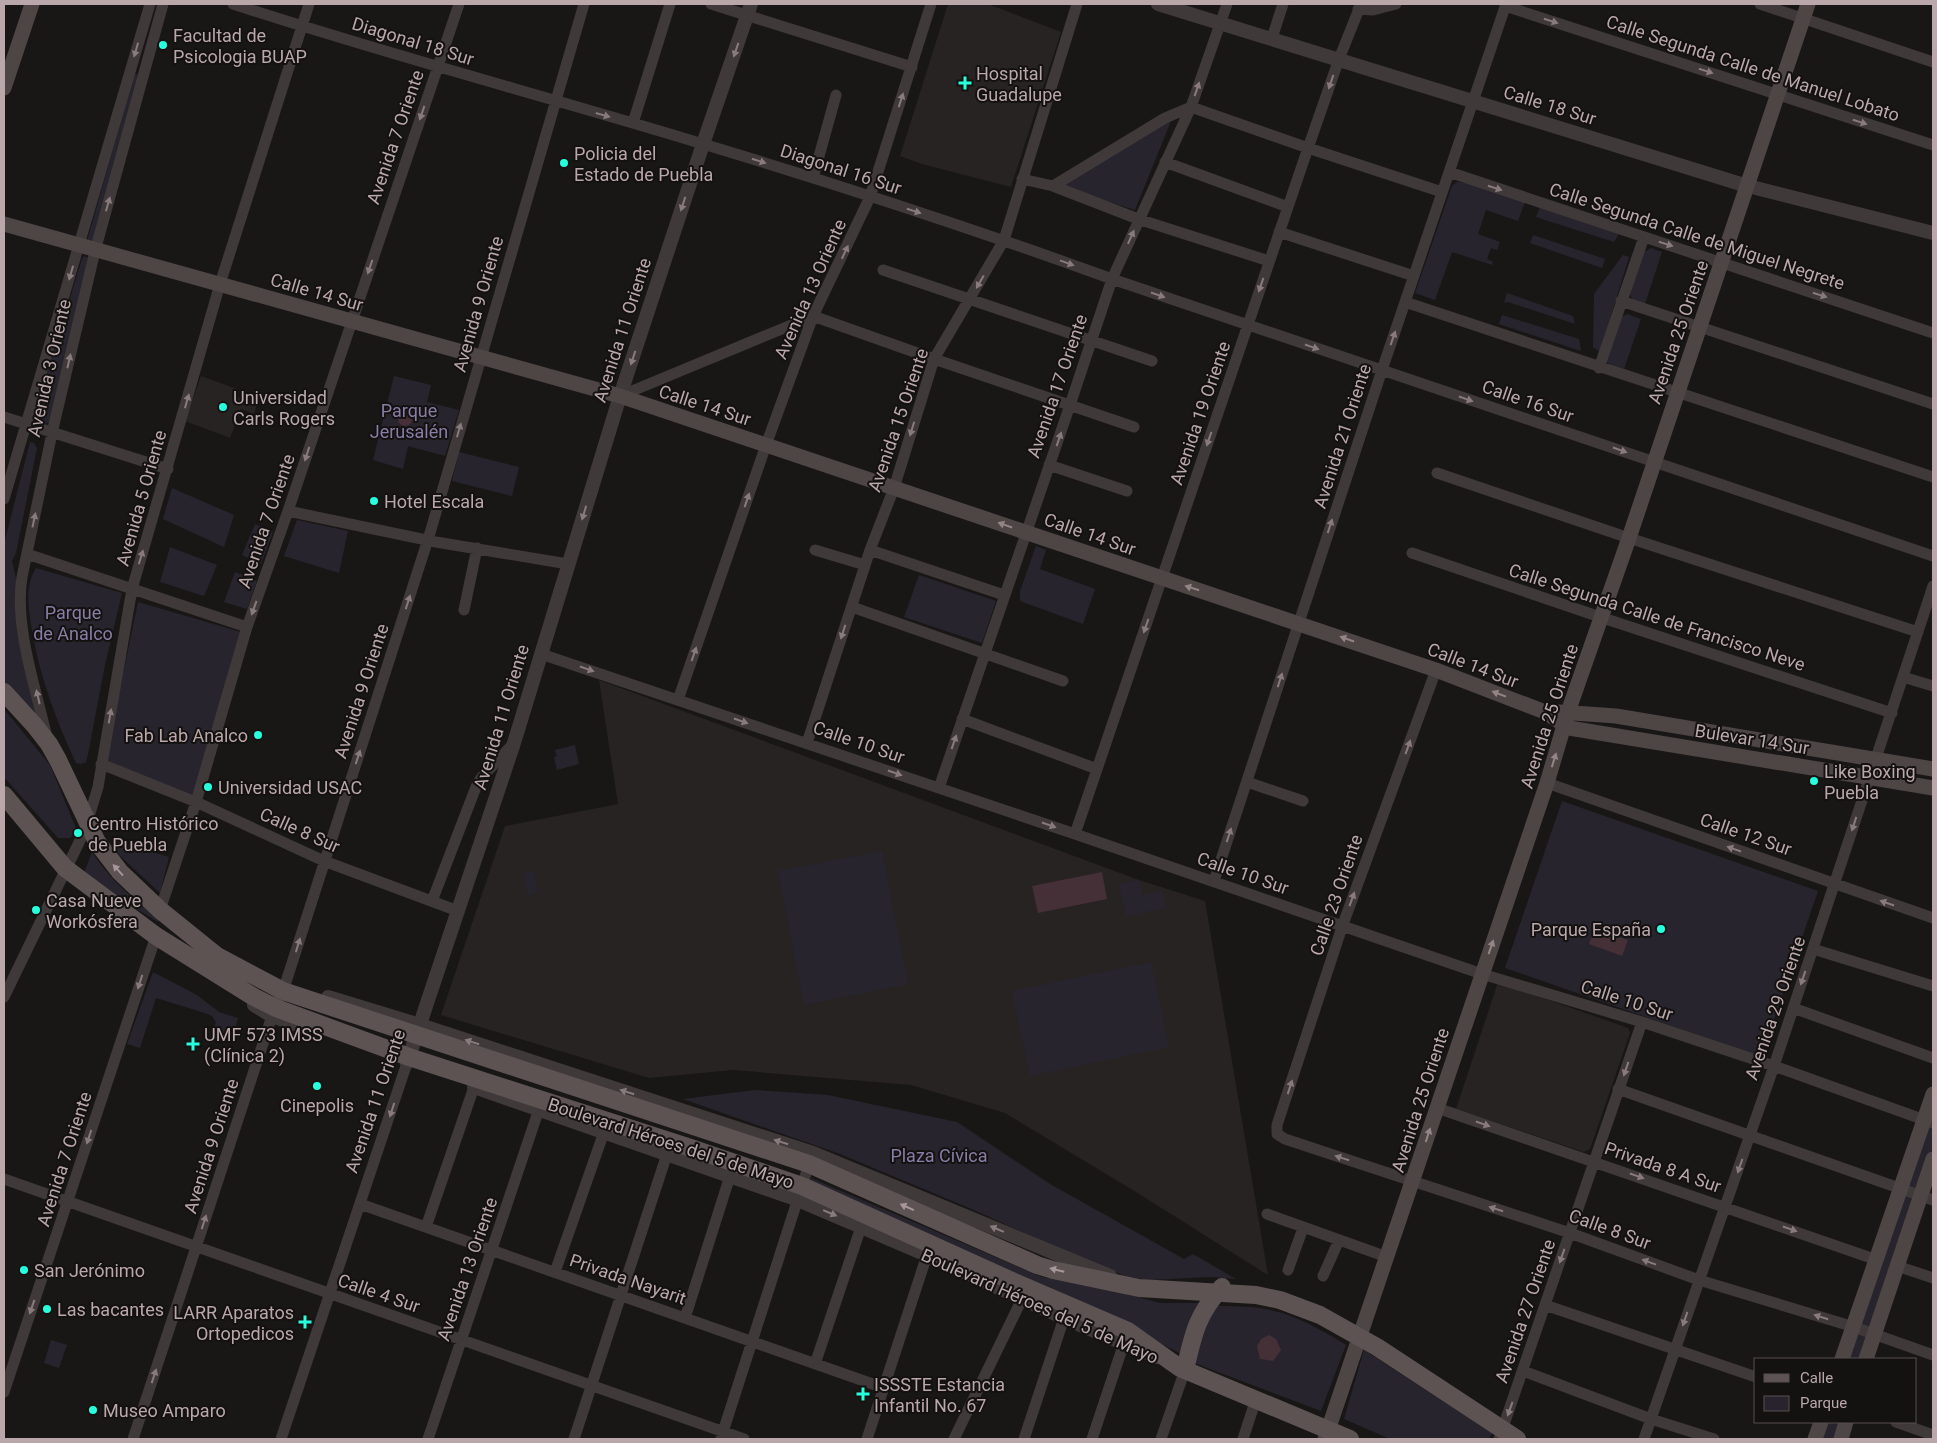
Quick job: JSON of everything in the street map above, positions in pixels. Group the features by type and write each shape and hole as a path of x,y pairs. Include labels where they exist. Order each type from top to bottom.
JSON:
{"main road":[{"path":"4,88 32,4"},
{"name":"Avenida 25 Oriente","path":"1327,1435 1547,783 1566,719 1722,263 1805,11"},
{"name":"Calle 14 Sur","path":"4,224 480,359 620,396 1436,670 1566,719"},
{"name":"Boulevard Héroes del 5 de Mayo","path":"4,692 49,744 107,857 160,910 217,956 279,1000 408,1060 691,1148 1128,1331 1183,1369 1256,1399 1327,1435 1350,1439"},
{"name":"Bulevar 14 Sur","path":"1933,769 1616,716 1566,719 1569,728 1933,788"},
{"name":"Boulevard Héroes del 5 de Mayo","path":"4,795 66,868 156,936 254,997 279,1000 419,1030 811,1158 1037,1265 1053,1270 1139,1288 1216,1294"},
{"path":"1842,1358 1901,1189 1929,1121 1933,1094"},
{"path":"667,1154 691,1148"},
{"path":"1866,1358 1897,1266 1927,1198 1933,1158"},
{"path":"1012,1282 1064,1318"},
{"path":"1183,1369 1197,1325 1204,1310 1222,1287 1234,1283 1253,1284 1286,1290 1313,1305 1320,1314 1360,1338 1501,1434 1517,1439"},
{"path":"1815,1439 1821,1423"},
{"path":"1841,1439 1846,1423"}],"street":[{"name":"Avenida 3 Oriente","path":"4,499 150,4"},
{"name":"Avenida 3 Oriente","path":"49,744 22,628 19,594 52,433 94,250 163,4"},
{"name":"Diagonal 18 Sur","path":"233,4 556,102"},
{"name":"Avenida 5 Oriente","path":"4,997 88,821 98,787 132,589 220,284 309,4"},
{"name":"Avenida 7 Oriente","path":"160,910 196,802 248,626 458,4"},
{"name":"Avenida 9 Oriente","path":"133,1439 279,1000 427,540 584,4"},
{"path":"633,123 670,4"},
{"path":"711,4 750,9 912,66"},
{"name":"Avenida 13 Oriente","path":"678,700 766,445 813,316 870,197 931,4"},
{"name":"Avenida 15 Oriente","path":"807,743 870,550 894,488 934,359 1004,240 1077,4"},
{"name":"Calle 18 Sur","path":"1158,4 1222,22 1747,186 1933,233"},
{"name":"Avenida 17 Oriente","path":"939,788 1112,279 1191,107 1227,4"},
{"path":"1272,38 1283,4"},
{"path":"1360,6 1373,10 1396,4"},
{"path":"1760,4 1805,11 1933,62"},
{"name":"Calle Segunda Calle de Manuel Lobato","path":"1505,5 1933,146"},
{"name":"Avenida 21 Oriente","path":"1214,881 1382,370 1505,5"},
{"name":"Avenida 19 Oriente","path":"1075,834 1338,59 1360,6"},
{"name":"Avenida 11 Oriente","path":"281,1439 514,743 620,396 703,144 750,9"},
{"path":"813,178 836,95"},
{"name":"Diagonal 16 Sur","path":"556,102 633,123 813,178 1004,240 1112,279"},
{"path":"1053,186 1165,118 1191,107 1442,192"},
{"path":"1165,162 1288,207"},
{"name":"Calle Segunda Calle de Miguel Negrete","path":"1449,172 1933,333"},
{"path":"1022,179 1053,186 1138,219 1270,262"},
{"path":"1279,232 1414,276"},
{"path":"1599,368 1644,237"},
{"path":"882,270 1152,361"},
{"name":"Calle 16 Sur","path":"1112,279 1933,556"},
{"path":"1405,302 1599,368 1933,477"},
{"path":"1621,302 1700,326 1933,404"},
{"path":"813,316 1134,427"},
{"name":"Calle 14 Sur","path":"620,396 813,316"},
{"path":"4,417 168,469"},
{"path":"1049,465 1127,491"},
{"path":"1437,473 1918,632"},
{"path":"288,511 427,540 568,564"},
{"path":"464,610 477,548"},
{"path":"815,550 865,565"},
{"path":"870,550 1004,595"},
{"name":"Calle Segunda Calle de Francisco Neve","path":"1412,553 1602,618 1892,713"},
{"path":"27,554 248,626"},
{"name":"Avenida 29 Oriente","path":"1644,1439 1774,1066 1918,632 1928,619 1933,586"},
{"path":"852,607 1063,681"},
{"name":"Calle 10 Sur","path":"541,654 1214,881 1342,927 1482,974 1642,1022 1929,1121"},
{"name":"Calle 23 Oriente","path":"1277,1134 1277,1125 1342,927 1436,670"},
{"path":"1903,677 1933,686"},
{"path":"962,719 1097,769"},
{"path":"432,901 476,787 481,778 514,743"},
{"name":"Calle 8 Sur","path":"101,764 196,802 324,861 458,911"},
{"path":"1247,782 1303,801"},
{"name":"Calle 12 Sur","path":"1547,783 1933,918"},
{"name":"Avenida 7 Oriente","path":"4,1392 156,936"},
{"path":"1813,949 1933,986"},
{"path":"1793,1008 1933,1058"},
{"name":"Avenida 27 Oriente","path":"1501,1434 1642,1022"},
{"name":"Boulevard Héroes del 5 de Mayo","path":"408,1060 474,1087 730,1176 800,1193 861,1227 1183,1369"},
{"path":"426,1227 474,1087"},
{"path":"1618,1089 1927,1198"},
{"name":"Privada 8 A Sur","path":"1437,1108 1877,1260"},
{"name":"Avenida 13 Oriente","path":"428,1439 539,1110"},
{"path":"555,1272 604,1132"},
{"name":"Calle 8 Sur","path":"1277,1134 1285,1139 1570,1233 1699,1280 1854,1327 1933,1355"},
{"path":"574,1439 667,1154"},
{"path":"722,1436 811,1158"},
{"path":"685,1318 730,1176"},
{"name":"Calle 4 Sur","path":"4,1179 592,1386 722,1436 744,1439"},
{"name":"Privada Nayarit","path":"360,1204 884,1388"},
{"path":"1267,1214 1388,1258"},
{"path":"815,1364 861,1227"},
{"path":"1288,1270 1303,1228"},
{"path":"1323,1276 1339,1240"},
{"path":"867,1439 927,1255"},
{"path":"1897,1266 1933,1278"},
{"path":"954,1439 1022,1299"},
{"path":"1545,1305 1754,1376"},
{"path":"1024,1439 1064,1318"},
{"path":"1092,1439 1124,1343"},
{"path":"1161,1439 1183,1369"},
{"path":"1523,1371 1651,1419 1714,1439"},
{"path":"1243,1439 1256,1399"},
{"path":"1899,1423 1933,1435"}],"shaded area":[{"path":"948,4 988,4 1061,32 1011,187 922,164 900,156"},
{"name":"Universidad Carls Rogers","path":"201,376 237,389 235,396 257,404 254,414 241,409 230,438 185,421"},
{"path":"402,412 408,412 412,419 408,426 402,426 398,422 398,416"},
{"path":"599,680 1139,880 1205,901 1268,1275 1005,1113 911,1085 733,1070 649,1078 441,1015 505,826 618,804"},
{"path":"1102,872 1107,899 1038,913 1032,886"},
{"path":"1595,928 1628,940 1622,956 1589,944"},
{"path":"1498,982 1628,1028 1630,1033 1590,1149 1584,1152 1456,1109"},
{"path":"1269,1335 1276,1339 1281,1350 1273,1361 1260,1359 1257,1346 1261,1339"}],"green space":[{"path":"134,75 138,75 93,242 87,241"},
{"path":"1173,116 1135,210 1061,187"},
{"path":"1457,182 1472,183 1525,202 1518,221 1486,210 1478,234 1500,242 1497,250 1491,248 1487,259 1493,262 1492,265 1452,252 1435,300 1415,293 1452,186"},
{"path":"1540,206 1620,232 1614,242 1536,217"},
{"path":"1533,235 1605,259 1602,268 1530,243"},
{"path":"1651,248 1662,252 1645,304 1633,301 1630,294 1641,254"},
{"path":"1623,255 1629,257 1600,352 1593,347 1594,294"},
{"path":"84,256 88,258 52,421 42,423 34,416"},
{"path":"1507,293 1573,316 1575,324 1508,302 1504,303"},
{"path":"1627,314 1641,319 1624,369 1605,362 1620,318"},
{"path":"1502,315 1579,339 1581,351 1499,324"},
{"name":"Parque Jerusalén","path":"394,376 431,385 427,402 459,410 445,456 408,446 403,469 373,460"},
{"path":"30,442 34,443 37,448 16,553 12,561 17,583 17,631 42,727 4,682 4,544"},
{"path":"459,452 519,467 512,496 452,481"},
{"path":"172,488 234,515 224,547 163,519"},
{"path":"297,520 348,531 339,573 284,556"},
{"path":"255,524 273,532 261,564 242,555"},
{"path":"1036,546 1046,550 1040,569 1095,589 1083,624 1020,601 1020,591"},
{"path":"170,547 217,565 204,596 160,582"},
{"name":"Parque de Analco","path":"36,568 122,593 105,665 88,754 86,762 81,764 76,763 62,732 45,686 37,653 28,602 30,582"},
{"path":"235,572 257,581 247,609 224,602"},
{"path":"919,575 996,601 982,643 904,617"},
{"path":"138,602 241,632 193,795 105,761"},
{"path":"4,709 50,765 77,831 70,838 58,838 4,777"},
{"path":"575,745 579,764 557,770 554,757 557,756 555,750"},
{"name":"Parque España","path":"1562,801 1818,891 1761,1057 1505,968"},
{"path":"113,840 169,857 160,893 120,856 115,849"},
{"path":"882,851 908,984 804,1005 778,871"},
{"path":"92,852 115,881 159,919 158,922 114,895 84,873"},
{"path":"534,871 538,892 528,896 524,873"},
{"path":"1139,880 1142,895 1163,891 1166,908 1126,916 1119,884"},
{"path":"1151,962 1169,1047 1030,1076 1012,991"},
{"path":"153,972 197,995 219,1012 238,1018 233,1037 213,1031 216,1022 212,1016 156,998 140,1048 127,1044"},
{"name":"Plaza Cívica","path":"755,1090 828,1095 957,1122 1050,1184 1184,1259 1193,1254 1236,1279 1212,1277 1149,1280 1125,1276 840,1154 683,1099"},
{"path":"1933,1104 1933,1146 1873,1330 1857,1324"},
{"path":"811,1178 1042,1277 1091,1285 1160,1303 1201,1303 1180,1353 1081,1305 809,1185"},
{"path":"1218,1306 1241,1306 1275,1311 1312,1325 1346,1345 1321,1411 1189,1361 1211,1310"},
{"path":"1854,1331 1871,1337 1864,1358 1845,1358"},
{"path":"51,1340 67,1345 59,1368 44,1363"},
{"path":"1364,1350 1492,1433 1489,1439 1390,1439 1344,1419"},
{"path":"1824,1423 1844,1423 1839,1439 1819,1439"}],"place":[{"name":"Facultad de Psicologia BUAP","path":"163,45"},
{"name":"Hospital Guadalupe","path":"965,83"},
{"name":"Policia del Estado de Puebla","path":"564,163"},
{"name":"Universidad Carls Rogers","path":"223,407"},
{"name":"Hotel Escala","path":"374,501"},
{"name":"Fab Lab Analco","path":"258,735"},
{"name":"Like Boxing Puebla","path":"1814,781"},
{"name":"Universidad USAC","path":"208,787"},
{"name":"Centro Histórico de Puebla","path":"78,833"},
{"name":"Casa Nueve Workósfera","path":"36,910"},
{"name":"Parque España","path":"1661,929"},
{"name":"UMF 573 IMSS (Clínica 2)","path":"193,1044"},
{"name":"Cinepolis","path":"317,1086"},
{"name":"San Jerónimo","path":"24,1270"},
{"name":"Las bacantes","path":"47,1309"},
{"name":"LARR Aparatos Ortopedicos","path":"305,1322"},
{"name":"ISSSTE Estancia Infantil No. 67","path":"863,1394"},
{"name":"Museo Amparo","path":"93,1410"}]}
